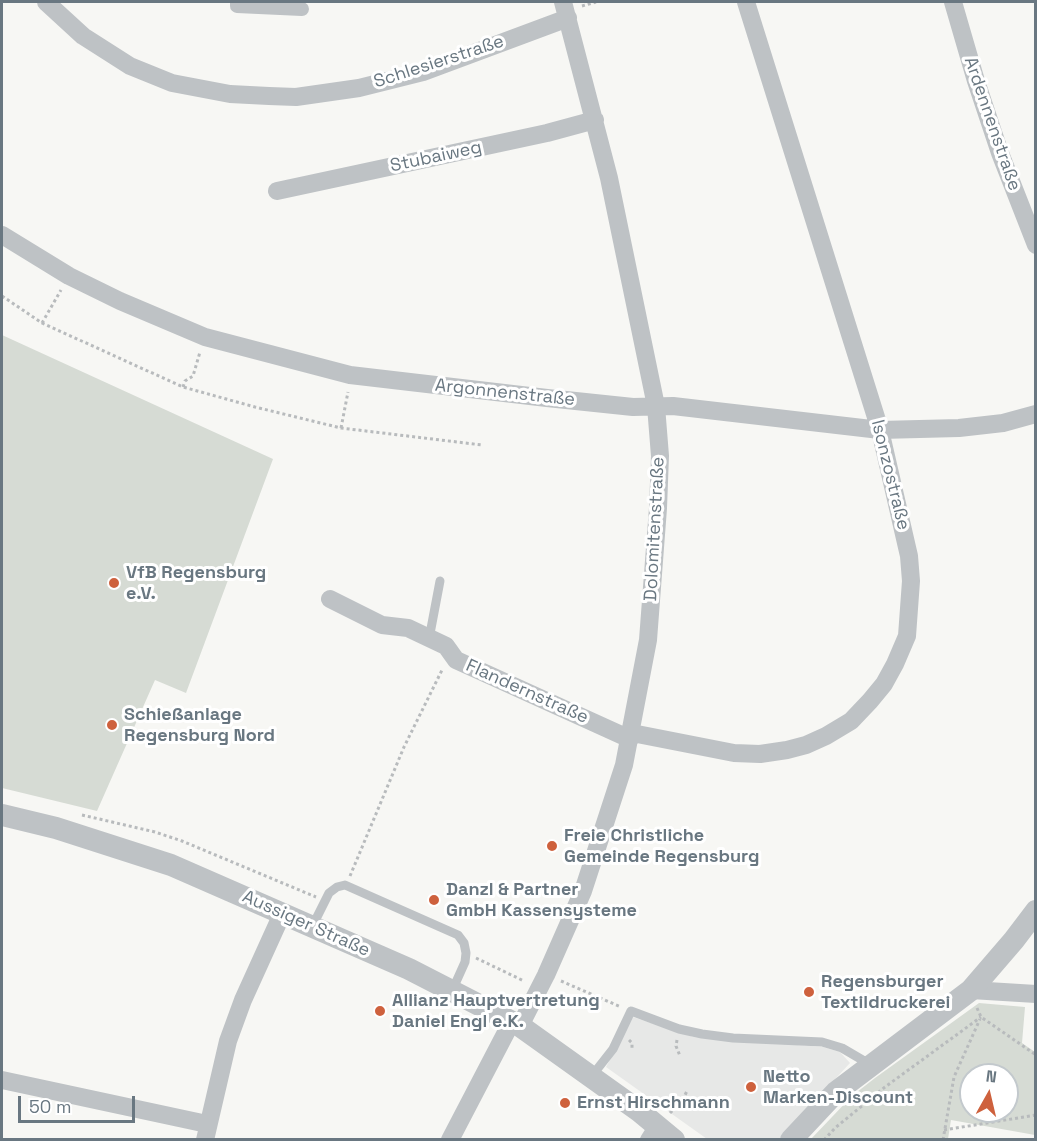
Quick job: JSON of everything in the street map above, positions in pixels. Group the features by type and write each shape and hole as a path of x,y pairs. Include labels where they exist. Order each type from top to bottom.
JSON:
{"street":[{"name":"Schlesierstraße","path":"46,2 83,36 130,66 172,83 230,94 296,97 359,88 423,72 565,10"},
{"path":"237,2 237,6 302,9"},
{"name":"Isonzostraße","path":"631,736 734,753 760,754 787,750 826,736 850,721 884,684 907,636 911,581 909,556 880,430 746,2"},
{"name":"Ardennenstraße","path":"953,2 1000,153 1035,245"},
{"name":"Dolomitenstraße","path":"450,1140 542,982 583,891 618,787 631,736 653,597 660,456 656,406 609,178 565,10"},
{"name":"Stubaiweg","path":"277,191 547,134 595,120"},
{"name":"Argonnenstraße","path":"2,235 69,276 120,301 205,337 351,375 633,407 673,406 880,430 959,428 1003,423 1035,414"},
{"name":"Flandernstraße","path":"330,600 382,625 408,628 446,646 456,660 631,736"},
{"name":"Aussiger Straße","path":"2,815 56,828 171,865 452,991 516,1024 591,1077 660,1135"},
{"path":"791,1140 836,1092 971,990 1014,940 1035,911"},
{"path":"2,1080 149,1113 206,1132 228,1041 243,1000 282,914"},
{"path":"971,990 1035,994"}],"lane":[{"path":"429,639 440,581"},
{"path":"312,927 329,893 345,885 458,935 464,943 466,953 465,962 452,991"},
{"path":"591,1077 613,1049 631,1011 679,1029 702,1034 733,1038 822,1042 842,1048 872,1065"}],"path":[{"path":"42,323 69,276"},
{"path":"2,296 42,323 183,387 341,428 482,445"},
{"path":"183,387 185,381 193,376 195,369"},
{"path":"341,428 351,375"},
{"path":"345,885 402,752 451,652"},
{"path":"466,953 542,982 631,1011"},
{"path":"971,990 981,1017 1035,1055"},
{"path":"943,1140 954,1077 981,1017"},
{"path":"824,1140 835,1128 885,1087 981,1017"},
{"path":"660,1135 687,1091"},
{"path":"682,1101 694,1110"},
{"path":"944,1130 1035,1115"}],"shaded area":[{"name":"VfB Regensburg e.V.","path":"2,335 273,459 186,693 155,680 97,811 2,788"},
{"path":"979,1003 1025,1007 1022,1043 1035,1052 1035,1135 968,1123 1019,1123 1019,1063 959,1063 959,1121 951,1120 948,1139 811,1139 852,1096"},
{"path":"633,1017 694,1037 823,1047 840,1052 850,1063 779,1140 707,1139 606,1067"}],"place":[{"name":"VfB Regensburg e.V.","path":"114,583"},
{"name":"Schießanlage Regensburg Nord","path":"112,725"},
{"name":"Freie Christliche Gemeinde Regensburg","path":"552,846"},
{"name":"Danzl & Partner GmbH Kassensysteme","path":"434,900"},
{"name":"Regensburger Textildruckerei","path":"809,992"},
{"name":"Allianz Hauptvertretung Daniel Engl e.K.","path":"380,1011"},
{"name":"Netto Marken-Discount","path":"751,1087"},
{"name":"Ernst Hirschmann","path":"565,1103"}]}
